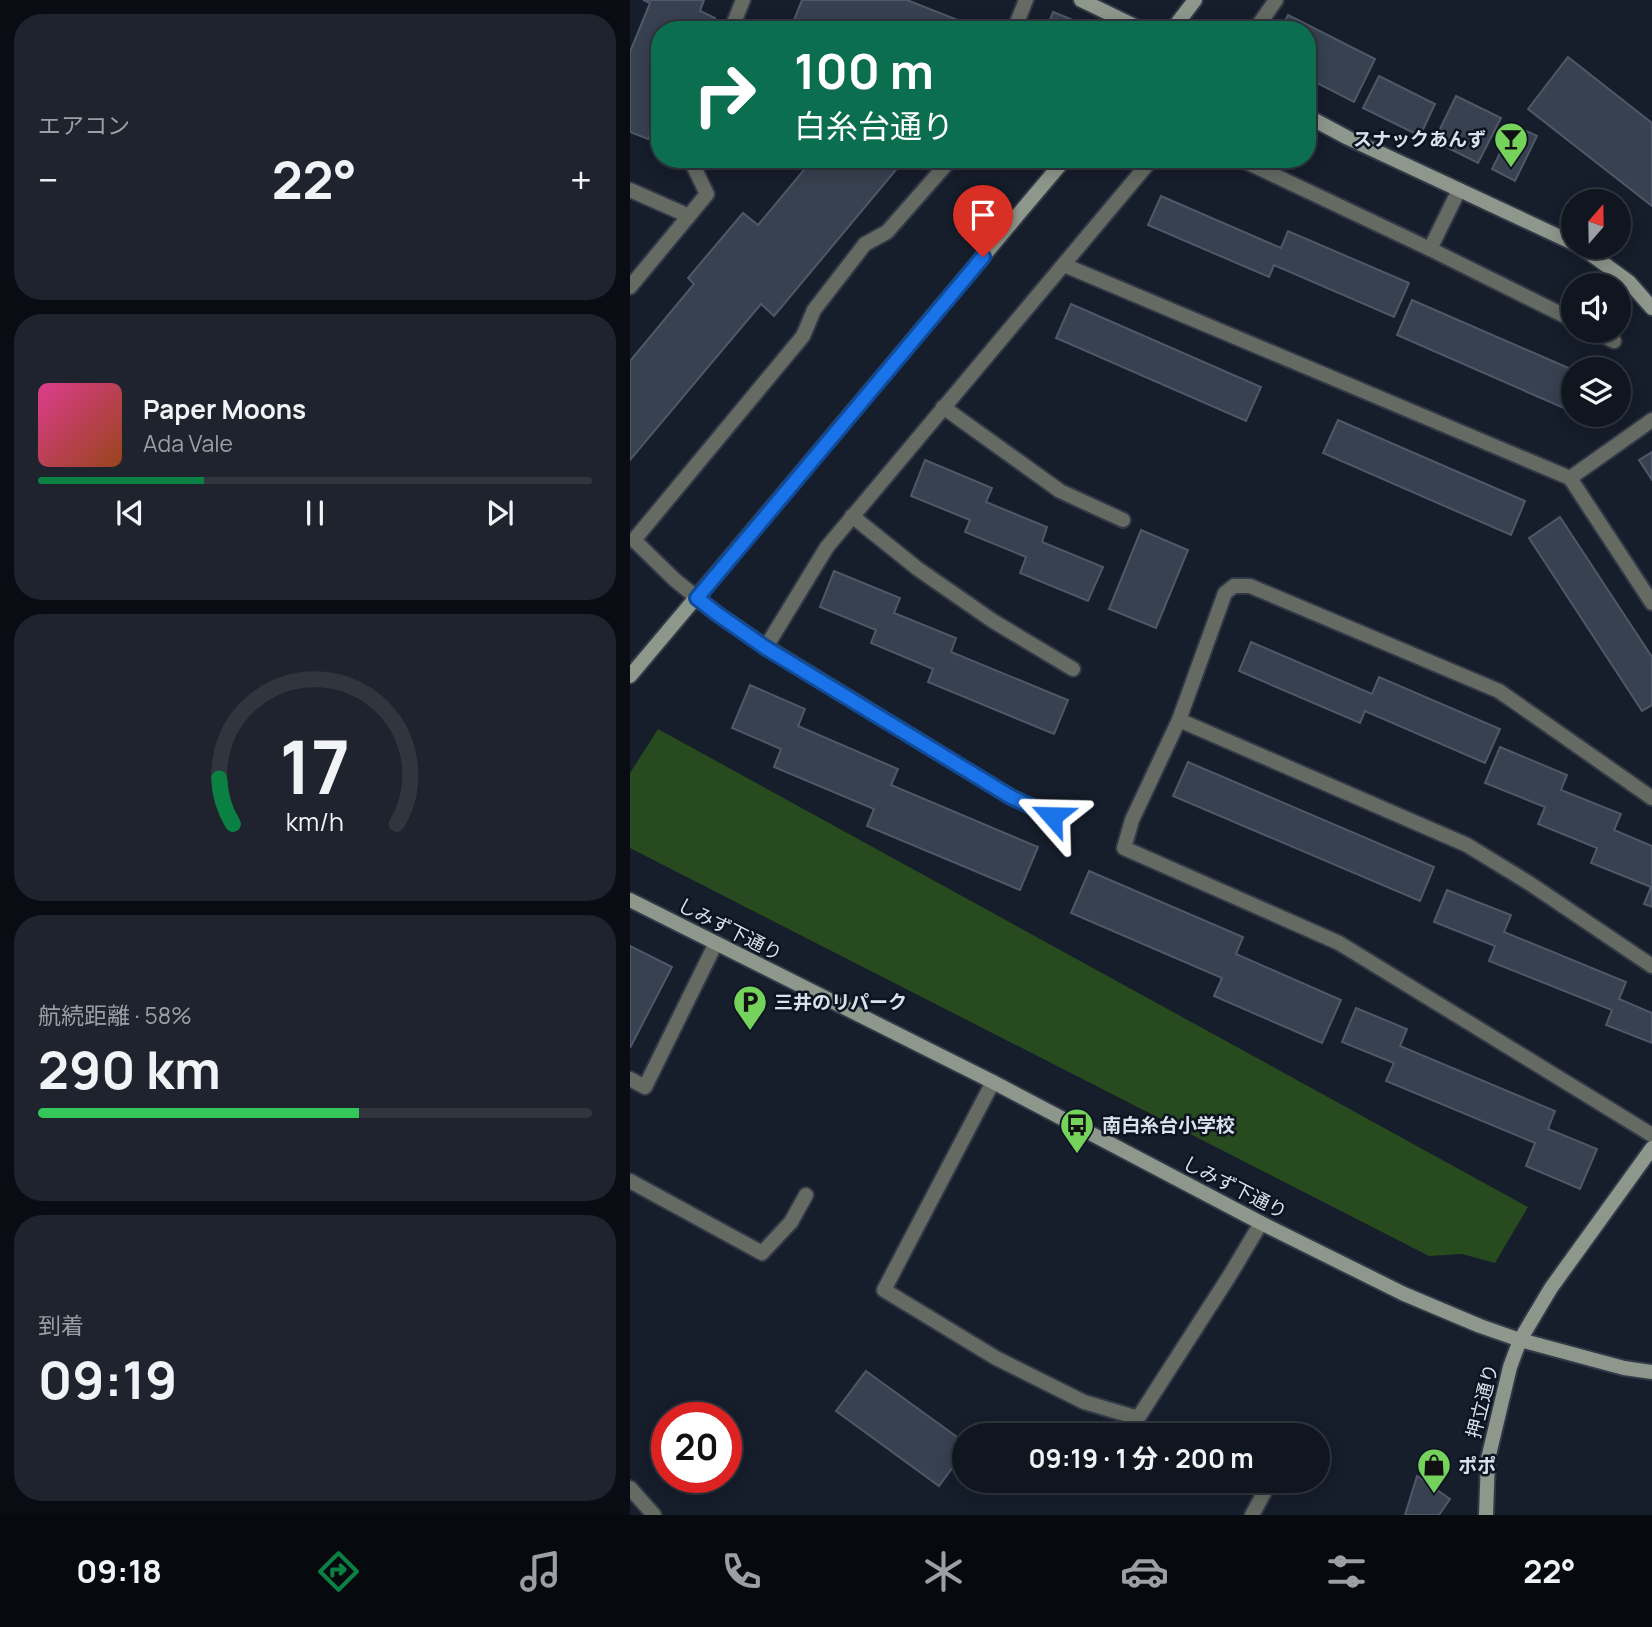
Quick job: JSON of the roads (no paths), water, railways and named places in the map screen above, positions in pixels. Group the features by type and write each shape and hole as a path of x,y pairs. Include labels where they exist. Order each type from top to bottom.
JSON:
{"street":[{"path":"735,21 743,0"},
{"path":"1018,21 1026,0"},
{"path":"1080,0 1124,21"},
{"path":"1179,21 1195,0"},
{"path":"1261,21 1276,0"},
{"path":"1316,121 1561,237"},
{"path":"630,287 707,194 694,168"},
{"path":"943,168 887,232 865,244 814,310 803,336 634,540 675,580 766,648 1011,797 1052,816"},
{"path":"630,677 1057,168"},
{"path":"766,648 827,547 1145,168"},
{"path":"1259,168 1561,314"},
{"path":"630,190 689,216"},
{"path":"1430,249 1459,190"},
{"path":"1597,259 1629,282 1652,308"},
{"path":"1064,265 1570,478 1652,603"},
{"path":"943,407 1060,491 1123,520"},
{"path":"1570,478 1652,420"},
{"path":"852,516 918,569 971,606 1073,669"},
{"path":"1652,798 1499,691 1250,586 1234,586 1224,593 1179,720 1132,820 1124,848 1339,943 1652,1135"},
{"path":"1179,720 1467,845 1529,883 1652,966"},
{"name":"しみず下通り","path":"630,900 993,1082 1261,1223 1404,1294 1520,1340 1652,1373"},
{"path":"630,1079 645,1087 716,943"},
{"path":"993,1082 884,1290 996,1358 1084,1402 1138,1418 1261,1223"},
{"name":"押立通り","path":"1486,1515 1488,1459 1510,1367 1520,1340 1551,1288 1652,1148"},
{"path":"630,1181 762,1253 791,1222 806,1195"},
{"path":"630,1488 654,1515"},
{"path":"1252,1515 1264,1493"}],"place":[{"name":"スナックあんず","path":"1511,169"},
{"name":"三井のリパーク","path":"750,1032"},
{"name":"南白糸台小学校","path":"1077,1155"},
{"name":"ポポ","path":"1434,1495"}]}
